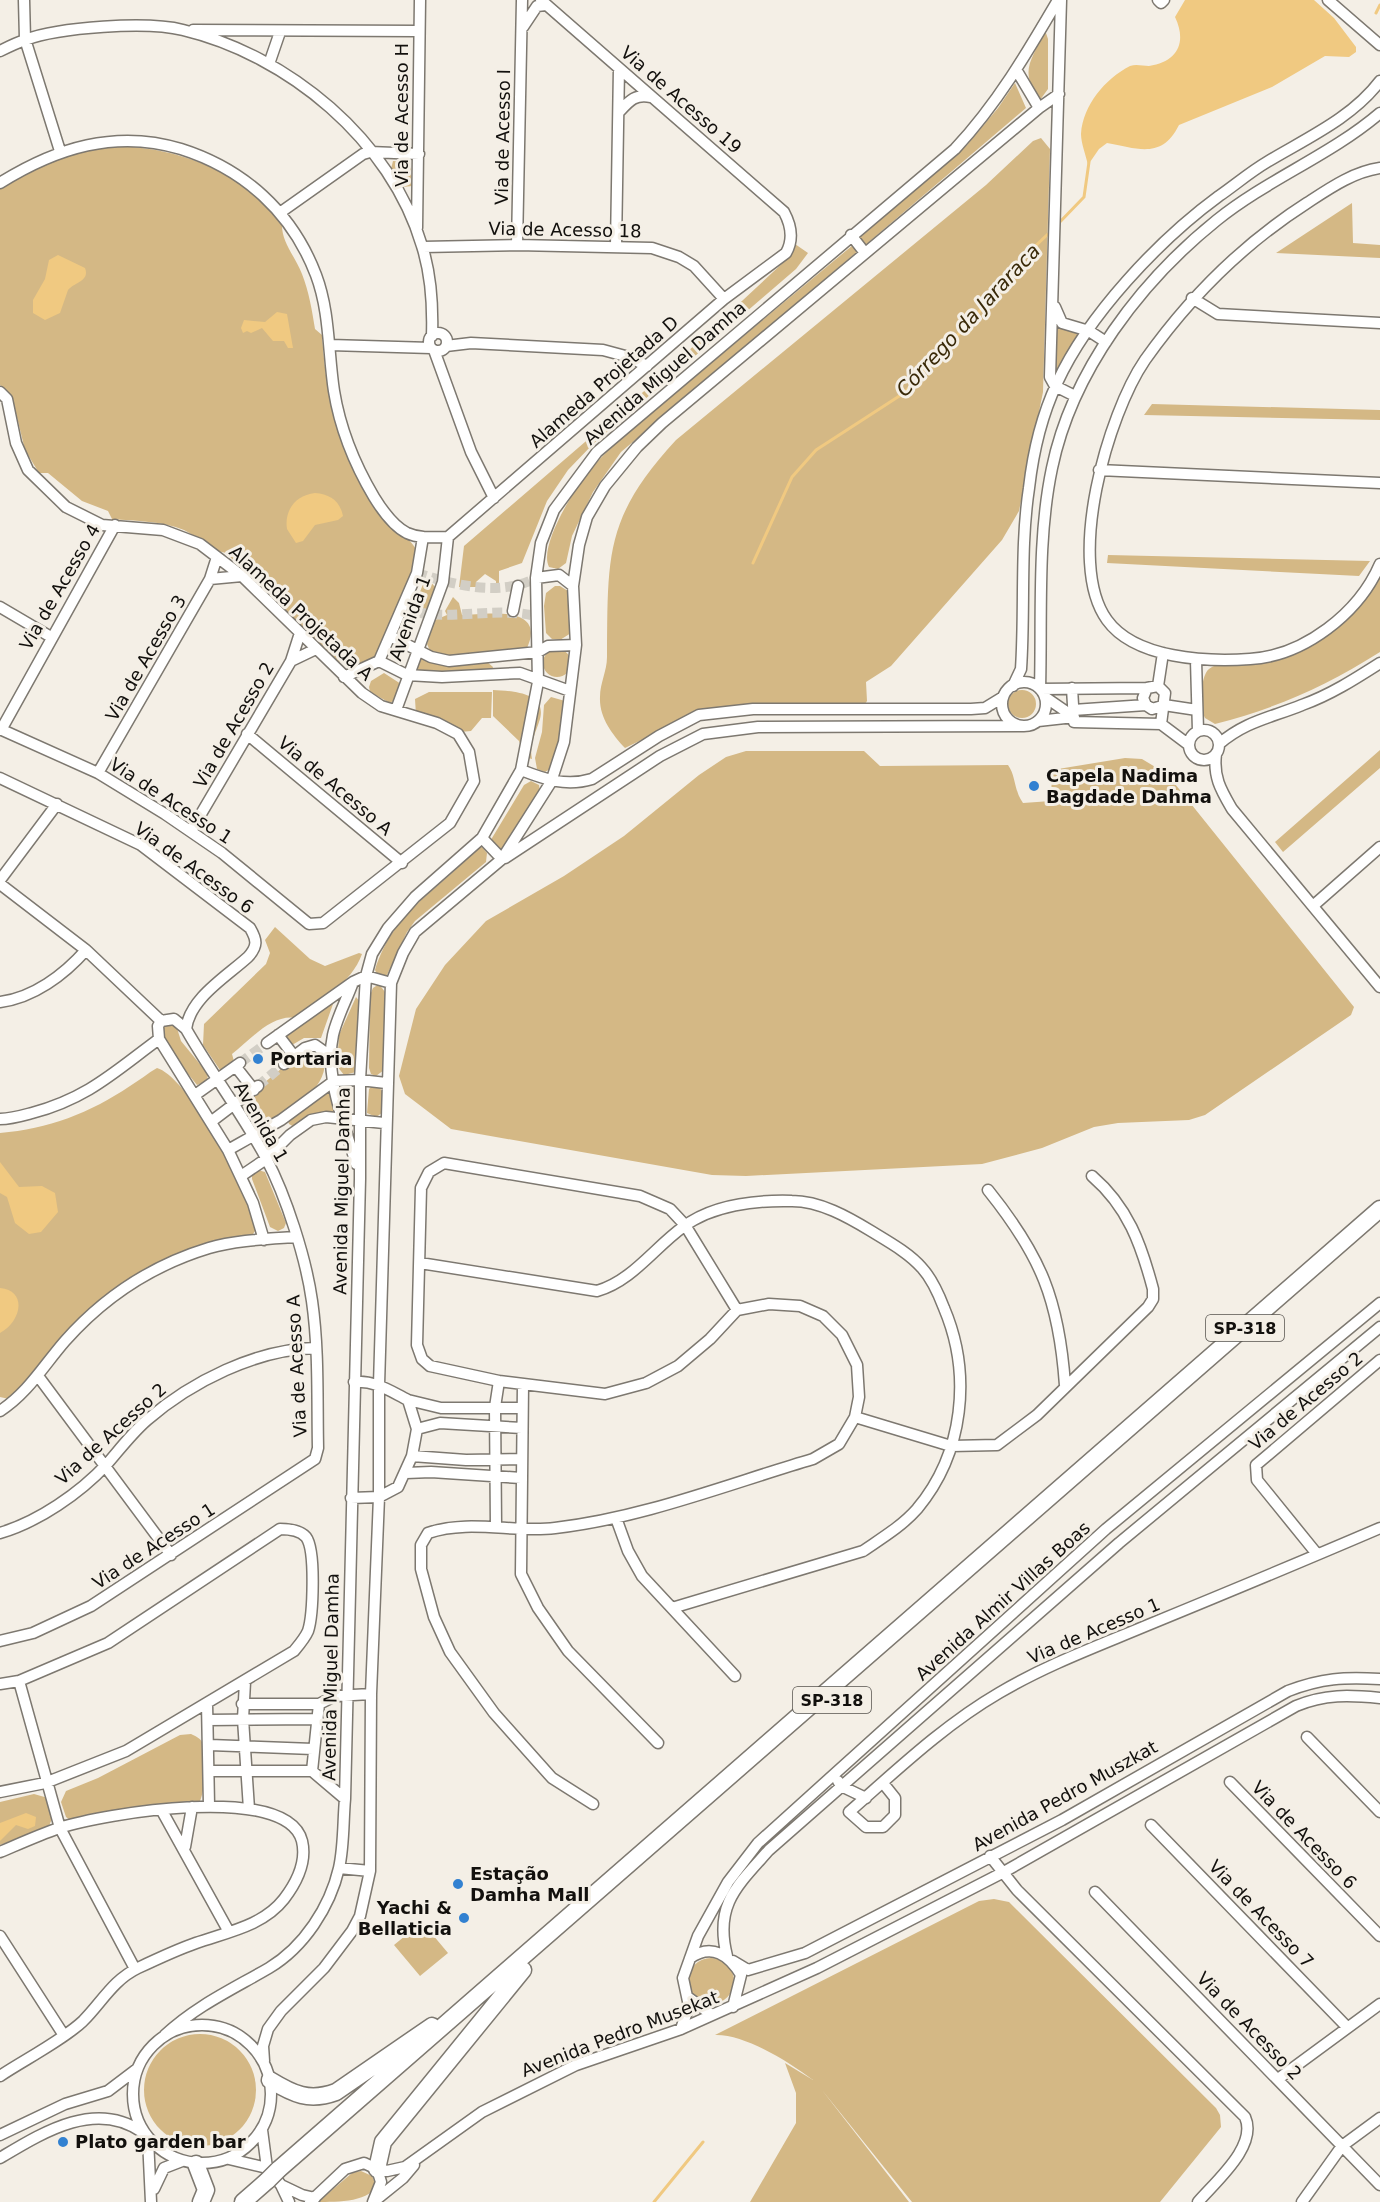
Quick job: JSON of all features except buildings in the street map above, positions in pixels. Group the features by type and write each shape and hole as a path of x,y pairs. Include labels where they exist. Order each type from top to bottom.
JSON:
{"highway":[{"name":"SP-318","path":"520,1967 816,1700 1380,1209"},
{"name":"SP-318","path":"243,2202 276,2178 614,1888 1380,1222"},
{"path":"270,2080 291,2092 309,2098 336,2092 520,1967"},
{"path":"377,2169 382,2142 520,1967"},
{"path":"189,2162 206,2190 201,2202"},
{"name":"SP-318","path":"259,2202 276,2178"}],"street":[{"path":"24,0 25,39 60,151"},
{"name":"Via de Acesso H","path":"417,231 420,0"},
{"name":"Via de Acesso I","path":"517,244 522,0"},
{"path":"1060,0 1050,377 1055,386 1075,396"},
{"name":"Avenida Miguel Damha","path":"165,2035 186,2015 272,1966 295,1947 323,1911 339,1868 345,1799 360,1179 360,1080 366,976 372,954 388,928 416,897 482,837 521,770 538,682 536,578 541,543 554,510 597,452 955,149 981,122 1017,71 1060,0"},
{"path":"1158,0 1161,3 1164,0"},
{"path":"1328,0 1380,45"},
{"path":"522,30 530,13 544,2"},
{"name":"Via de Acesso 19","path":"544,2 784,212 791,231"},
{"path":"0,51 25,39 50,33 111,28 280,32 418,31"},
{"path":"181,29 269,64 334,110 349,124 402,198 423,247 447,390 471,452 494,498"},
{"path":"269,64 280,32"},
{"path":"616,245 619,68"},
{"path":"1017,71 1039,108"},
{"path":"521,770 550,782 580,783 592,779 659,735 699,715 753,709 970,709 985,708 1003,697 1021,669 1024,531 1028,488 1035,452 1055,386 1089,331 1120,290 1201,210 1264,164 1347,114 1369,95 1380,81"},
{"name":"Avenida Miguel Damha","path":"264,2061 263,2046 268,2029 281,2011 324,1968 352,1931 360,1916 370,1871 371,1694 379,1497 384,1124 390,983 415,932 502,860 550,782 564,742 576,645 573,586 579,544 587,518 604,486 636,447 865,253 1039,108 1059,94"},
{"path":"619,112 631,99 640,95 652,97"},
{"path":"1038,721 1044,712 1042,693 1046,508 1056,451 1075,396 1106,342 1137,299 1217,220 1380,113"},
{"path":"0,183 60,151 112,140 160,144 208,159 235,174 267,198 281,213 315,274 322,295 330,345 334,392 348,445 366,483 394,524 408,534 423,537 448,537"},
{"path":"281,213 370,152 419,154"},
{"path":"1380,168 1364,170 1339,183 1282,219 1192,298 1144,362 1124,399 1099,470 1090,548 1095,595 1107,620 1125,637 1163,653 1196,660 1261,658 1296,647 1336,623 1358,599 1380,564"},
{"name":"Alameda Projetada D","path":"448,537 724,299 786,253 791,231"},
{"path":"851,235 865,253"},
{"name":"Via de Acesso 18","path":"423,247 517,244 616,245 652,248 679,257 694,266 724,299"},
{"path":"1192,298 1218,314 1380,323"},
{"path":"1053,304 1062,323 1089,331 1106,342"},
{"path":"330,345 403,345 438,342 603,350 629,357 647,366"},
{"name":"Alameda Projetada A","path":"2,393 8,399 21,457 38,482 66,507 83,518 102,525 149,528 177,534 200,544 242,576 344,677 381,706 437,723 458,734 465,743 473,764 474,781 468,796 450,823 402,863"},
{"path":"1099,470 1380,483"},
{"name":"Via de Acesso 4","path":"0,729 115,525"},
{"name":"Avenida 1","path":"344,677 378,661 392,636 417,573 423,537"},
{"name":"Avenida 1","path":"396,710 442,582 448,537"},
{"name":"Via de Acesso 3","path":"98,773 210,579 217,557"},
{"path":"536,578 559,575 573,586"},
{"path":"210,579 242,576"},
{"path":"513,611 518,586"},
{"path":"0,607 51,637"},
{"name":"Via de Acesso 2","path":"191,831 291,660 300,633"},
{"path":"392,636 431,657 449,661 537,652 548,646 576,645"},
{"path":"291,660 316,649"},
{"path":"1146,705 1143,694 1153,687 1163,653"},
{"path":"496,657 498,674"},
{"path":"1189,744 1198,731 1196,660"},
{"path":"378,661 407,675 442,677 520,674 538,682 570,690"},
{"path":"1072,688 1074,722 1161,724 1189,744 1192,753 1199,759 1208,759 1248,723 1303,705 1346,685 1380,663"},
{"path":"1012,686 1027,682 1073,713"},
{"path":"1042,693 1072,688 1153,687 1165,693 1161,724"},
{"path":"1003,697 1006,717 1017,725 1024,726"},
{"path":"482,837 502,860 660,756 704,734 758,727 1024,726 1073,713 1146,705 1155,709 1163,706 1197,710"},
{"name":"Via de Acesso 1","path":"0,729 98,773 191,831 309,924 323,923 402,863"},
{"path":"1198,731 1211,732 1217,749 1214,768 1216,782 1232,809 1380,987"},
{"name":"Via de Acesso A","path":"247,735 402,863"},
{"name":"Via de Acesso 6","path":"0,778 141,845 250,928 257,939 255,949 198,1002 188,1016 186,1029"},
{"path":"57,804 0,882 86,950 161,1021"},
{"path":"1314,905 1380,847"},
{"path":"0,1002 22,998 43,987 86,950"},
{"path":"267,1043 353,982 366,976 390,983"},
{"path":"353,982 333,1035 332,1057 334,1082 360,1179"},
{"path":"161,1021 174,1019 186,1029"},
{"path":"161,1021 158,1026 159,1039 228,1150 254,1203 264,1240"},
{"name":"Avenida 1","path":"186,1029 236,1105 267,1159 296,1237"},
{"path":"278,1035 294,1056"},
{"path":"0,1119 42,1110 78,1097 105,1081 159,1039"},
{"path":"284,1064 305,1048 315,1045 332,1057"},
{"path":"195,1095 238,1065 256,1088 212,1121"},
{"path":"228,1150 281,1120 334,1082 360,1080 386,1083"},
{"path":"241,1176 267,1159 290,1135 311,1120 326,1116 384,1124"},
{"path":"281,1120 290,1135"},
{"path":"593,1804 552,1778 494,1713 450,1652 434,1617 420,1558 421,1545 428,1533 442,1528 496,1526 520,1529 554,1528 616,1518 813,1459 839,1444 855,1417 859,1397 857,1365 842,1335 823,1316 800,1306 780,1304 737,1310 710,1339 678,1366 646,1383 605,1394 499,1381 437,1368 422,1359 417,1344 421,1188 429,1172 444,1163 640,1196 670,1209 685,1225 737,1310"},
{"path":"855,1417 951,1446 997,1445 1037,1415 1065,1385 1148,1307 1154,1295 1143,1252 1130,1220 1119,1203 1092,1176"},
{"path":"988,1190 1014,1223 1036,1259 1052,1298 1062,1338 1065,1385"},
{"path":"420,1263 597,1291 617,1286 685,1225 726,1206 793,1201 835,1210 904,1252 923,1269 938,1294 955,1337 959,1355 961,1390 958,1420 951,1446 936,1483 916,1510 891,1533 864,1551 672,1608"},
{"path":"0,1411 38,1376 65,1341 90,1316 111,1297 146,1274 211,1248 296,1237"},
{"name":"Via de Acesso A","path":"296,1237 312,1300 316,1348 318,1448 315,1459"},
{"name":"Avenida Almir Villas Boas","path":"690,1958 702,1925 742,1860 758,1843 835,1776 1106,1529 1380,1303"},
{"name":"Avenida Almir Villas Boas","path":"730,1958 722,1927 725,1910 733,1895 769,1850 1119,1543 1380,1327"},
{"name":"Via de Acesso 2","path":"0,1533 24,1523 55,1505 106,1465 147,1420 177,1396 212,1376 246,1362 298,1348 316,1348"},
{"name":"Via de Acesso 2","path":"1317,1554 1257,1480 1255,1469 1258,1462 1380,1360"},
{"path":"38,1376 171,1555"},
{"path":"354,1382 367,1381 408,1400 441,1407 522,1408"},
{"path":"496,1526 495,1407 499,1381"},
{"path":"523,1384 520,1478 522,1574 538,1608 568,1650 658,1743"},
{"path":"351,1498 379,1497 398,1487 412,1456 417,1429 408,1400"},
{"path":"440,1423 441,1407"},
{"path":"417,1429 440,1423 522,1428"},
{"path":"412,1456 466,1460 521,1459"},
{"name":"Via de Acesso 1","path":"0,1641 33,1633 91,1606 315,1459"},
{"path":"406,1473 497,1475 520,1478"},
{"path":"616,1518 628,1551 642,1576 735,1676"},
{"name":"Via de Acesso 1","path":"883,1783 897,1803 895,1815 888,1824 877,1829 866,1827 849,1812 866,1798 883,1783 964,1715 1024,1678 1380,1528"},
{"path":"0,1684 20,1681 108,1643 280,1529 299,1532 307,1538 312,1561 310,1624 307,1634 294,1651 126,1751 45,1783 0,1791"},
{"name":"Avenida Pedro Muszkat","path":"730,1958 748,1970 805,1953 1062,1820 1288,1691 1316,1680 1340,1677 1380,1679"},
{"path":"20,1681 45,1783 60,1828 135,1969"},
{"path":"245,1682 242,1704 249,1809"},
{"path":"242,1704 319,1704 335,1696 371,1694"},
{"name":"Avenida Pedro Muszkat","path":"777,1987 1002,1873 1296,1706 1316,1698 1340,1695 1380,1698"},
{"path":"207,1703 210,1745 209,1805"},
{"path":"312,1772 319,1704"},
{"path":"208,1720 317,1719"},
{"path":"1307,1737 1380,1812"},
{"path":"210,1745 314,1749"},
{"path":"209,1772 312,1772 345,1799"},
{"path":"835,1776 842,1786 866,1798"},
{"name":"Via de Acesso 6","path":"1230,1782 1380,1936"},
{"path":"0,1852 60,1828 118,1814 209,1805 249,1809 285,1820 297,1829 304,1850 303,1864 285,1899 274,1910 261,1919 167,1954 135,1969 109,1988 82,2022 0,2076"},
{"path":"185,1847 192,1807"},
{"path":"162,1811 185,1847 229,1932"},
{"name":"Via de Acesso 7","path":"1151,1825 1347,2027"},
{"path":"990,1856 1002,1873 1245,2117 1248,2131 1246,2144 1198,2202"},
{"path":"339,1868 370,1871"},
{"name":"Via de Acesso 2","path":"1095,1892 1380,2185"},
{"path":"0,1936 4,1952 63,2034"},
{"path":"681,2029 689,1998 683,1978 690,1958 706,1952 722,1953 730,1958 741,1975 733,2007"},
{"name":"Avenida Pedro Musekat","path":"373,2202 403,2178 420,2158 452,2132 513,2094 576,2065 681,2029 777,1987"},
{"path":"689,1998 712,2015"},
{"path":"1278,2079 1380,2004"},
{"path":"152,2199 147,2136 134,2107 132,2089 137,2069 144,2055 165,2035 189,2025 207,2024 224,2028 240,2036 264,2061 270,2080 272,2098 262,2130 249,2146 229,2159"},
{"path":"0,2135 55,2108 108,2091 137,2069"},
{"path":"1302,2202 1342,2146 1380,2118"},
{"path":"0,2158 47,2131 87,2119 113,2119 147,2136 162,2151 189,2162"},
{"path":"262,2130 276,2178 289,2202"},
{"name":"Avenida Pedro Musekat","path":"313,2200 345,2169 354,2164 364,2163 377,2169 399,2169 420,2158"},
{"path":"152,2199 158,2176 164,2168 189,2162 229,2159 249,2162 302,2196 313,2200"},
{"path":"373,2202 381,2182 377,2169"}],"shaded area":[{"path":"1185,0 1314,0 1334,18 1356,47 1356,52 1349,57 1325,56 1272,87 1179,125 1165,143 1157,147 1139,149 1107,143 1099,149 1088,165 1081,134 1091,103 1104,86 1121,71 1130,66 1159,64 1173,55 1180,42 1179,26 1175,17"},
{"path":"1045,30 1048,39 1048,89 1040,100 1033,90 1028,73 1029,65"},
{"path":"1015,83 1026,108 863,247 857,240 967,145 998,108"},
{"path":"1041,138 1050,149 1043,392 1019,511 1002,540 891,666 866,682 867,701 862,708 703,710 625,748 611,731 600,704 601,687 607,662 610,565 623,516 652,468 676,440 986,185 1033,141"},
{"path":"116,146 163,152 207,166 247,189 282,223 286,243 307,288 315,329 322,335 330,399 343,446 353,468 384,520 408,539 418,558 379,658 354,667 338,661 226,553 214,549 176,527 112,519 108,511 82,501 48,473 39,473 25,450 12,397 0,385 0,189 27,172 55,160"},
{"path":"393,161 410,162 412,186 403,187 391,169"},
{"path":"1352,203 1353,243 1380,245 1380,258 1276,253"},
{"path":"795,244 808,253 796,269 593,444 568,470 547,501 522,563 499,571 499,586 496,587 496,581 485,574 476,582 476,587 459,587 464,546 657,380 787,259"},
{"path":"853,245 858,251 621,452 593,492 572,536 566,563 558,569 549,567 547,557 553,531 576,489 600,459 632,429"},
{"path":"58,255 85,268 86,272 84,279 68,290 60,313 45,320 33,313 33,300 45,279 49,260"},
{"path":"277,312 287,314 293,348 288,348 284,341 273,341 262,328 251,333 247,331 243,333 241,328 244,320 265,322"},
{"path":"1058,323 1078,332 1079,337 1056,376 1053,373 1055,328"},
{"path":"1152,404 1380,410 1380,420 1144,415"},
{"path":"315,493 334,499 343,516 338,520 315,525 303,541 296,543 287,529 287,516 297,500"},
{"path":"1108,555 1370,561 1359,576 1107,563"},
{"path":"1380,577 1380,652 1340,676 1281,703 1215,724 1205,718 1202,692 1204,678 1209,669 1223,664 1250,664 1270,660 1307,645 1341,623 1369,594"},
{"path":"429,580 436,588 427,609 419,611 415,604 424,582"},
{"path":"555,586 568,591 571,633 560,640 552,639 546,633 544,606 546,593"},
{"path":"453,597 459,603 462,615 499,614 522,618 529,625 531,635 526,650 443,658 430,651 427,644 435,620 447,615 445,611"},
{"path":"557,649 567,653 571,663 567,673 557,677 547,673 543,663 547,653"},
{"path":"421,657 435,664 486,661 493,667 492,671 415,671"},
{"path":"384,673 401,684 396,699 390,703 370,692 369,687 371,681"},
{"path":"493,690 527,695 539,704 541,712 532,744 532,759 525,757 519,741 493,716"},
{"path":"1022,690 1032,694 1036,704 1032,714 1022,718 1012,714 1008,704 1012,694"},
{"path":"429,692 492,692 491,718 482,718 471,731 460,732 416,715 415,699"},
{"path":"551,697 565,701 566,712 552,768 545,772 537,769 535,758 542,732 544,705"},
{"path":"1380,750 1380,768 1283,852 1275,842"},
{"path":"746,751 864,751 880,766 1008,765 1023,803 1051,801 1052,770 1125,758 1142,759 1167,774 1354,1007 1351,1015 1205,1115 1189,1120 1118,1123 1094,1127 1042,1148 982,1164 746,1176 712,1175 451,1129 405,1094 399,1076 416,1009 445,965 486,921 564,876 624,836 699,775 726,757"},
{"path":"531,781 539,785 540,793 502,850 498,850 491,843 492,838 524,785"},
{"path":"482,847 487,853 486,862 415,921 407,932 386,977 377,974 375,970 383,949 405,916 476,849"},
{"path":"275,927 310,959 325,966 359,953 362,954 351,974 325,998 296,1018 279,1020 262,1029 232,1054 235,1065 220,1070 203,1045 204,1024 266,964 270,953 265,940"},
{"path":"379,984 385,992 384,1070 376,1076 371,1074 369,1068 370,995 373,988"},
{"path":"356,997 360,1002 356,1072 344,1075 337,1066 339,1035"},
{"path":"331,1001 333,1004 321,1038 304,1038 292,1045 285,1034"},
{"path":"161,1023 176,1025 181,1041 208,1074 207,1081 197,1085 167,1048"},
{"path":"312,1048 325,1058 324,1070 314,1089 306,1098 267,1126 252,1122 247,1113 246,1098 299,1054"},
{"path":"157,1068 168,1074 180,1086 218,1140 244,1188 257,1228 251,1237 152,1269 57,1347 9,1399 0,1397 0,1133 35,1128 84,1112 115,1096"},
{"path":"372,1086 379,1087 382,1091 382,1113 376,1117 367,1113 369,1089"},
{"path":"329,1091 335,1114 296,1128 289,1124 288,1121"},
{"path":"0,1162 19,1187 42,1186 55,1193 58,1212 41,1232 29,1234 15,1223 7,1197 0,1193"},
{"path":"258,1170 265,1172 286,1223 284,1228 278,1231 270,1227 252,1179 252,1174"},
{"path":"0,1288 9,1290 15,1295 18,1308 13,1322 0,1333"},
{"path":"191,1734 201,1741 206,1763 199,1803 71,1821 66,1817 61,1802 66,1791 98,1778 180,1735"},
{"path":"34,1794 48,1798 53,1816 49,1826 0,1845 0,1802"},
{"path":"26,1813 36,1817 35,1826 28,1829 16,1825 0,1841 0,1823"},
{"path":"994,1899 1009,1902 1216,2108 1220,2115 1221,2127 1160,2202 912,2202 822,2090 909,2202 750,2202 796,2123 796,2093 785,2063 813,2080 792,2065 753,2044 740,2039 715,2035 979,1901"},
{"path":"422,1922 448,1953 420,1976 394,1945"},
{"path":"711,1958 727,1965 734,1981 727,1997 711,2004 695,1997 688,1981 695,1965"},
{"path":"200,2034 221,2038 240,2050 252,2069 256,2090 252,2111 240,2130 221,2142 200,2146 179,2142 160,2130 148,2111 144,2090 148,2069 160,2050 179,2038"},
{"path":"361,2171 372,2176 375,2183 369,2194 353,2200 318,2202 352,2173"}],"waterway":[{"name":"Córrego da Jararaca","path":"1376,13 1380,5"},
{"name":"Córrego da Jararaca","path":"1057,225 1084,197 1089,162"},
{"name":"Córrego da Jararaca","path":"753,563 792,477 816,450 904,393 979,312 1007,273 1048,234"},
{"path":"654,2202 703,2142"}],"tunnel":[{"path":"417,573 446,582 492,588 522,584 536,578"},
{"path":"403,608 417,612 449,615 516,613 531,615 537,622"},
{"path":"240,1063 267,1043"},
{"path":"258,1086 284,1064"}],"place":[{"name":"Capela Nadima Bagdade Dahma","path":"1034,786"},
{"name":"Portaria","path":"258,1059"},
{"name":"Estação Damha Mall","path":"458,1884"},
{"name":"Yachi & Bellaticia","path":"464,1918"},
{"name":"Plato garden bar","path":"63,2142"}]}
